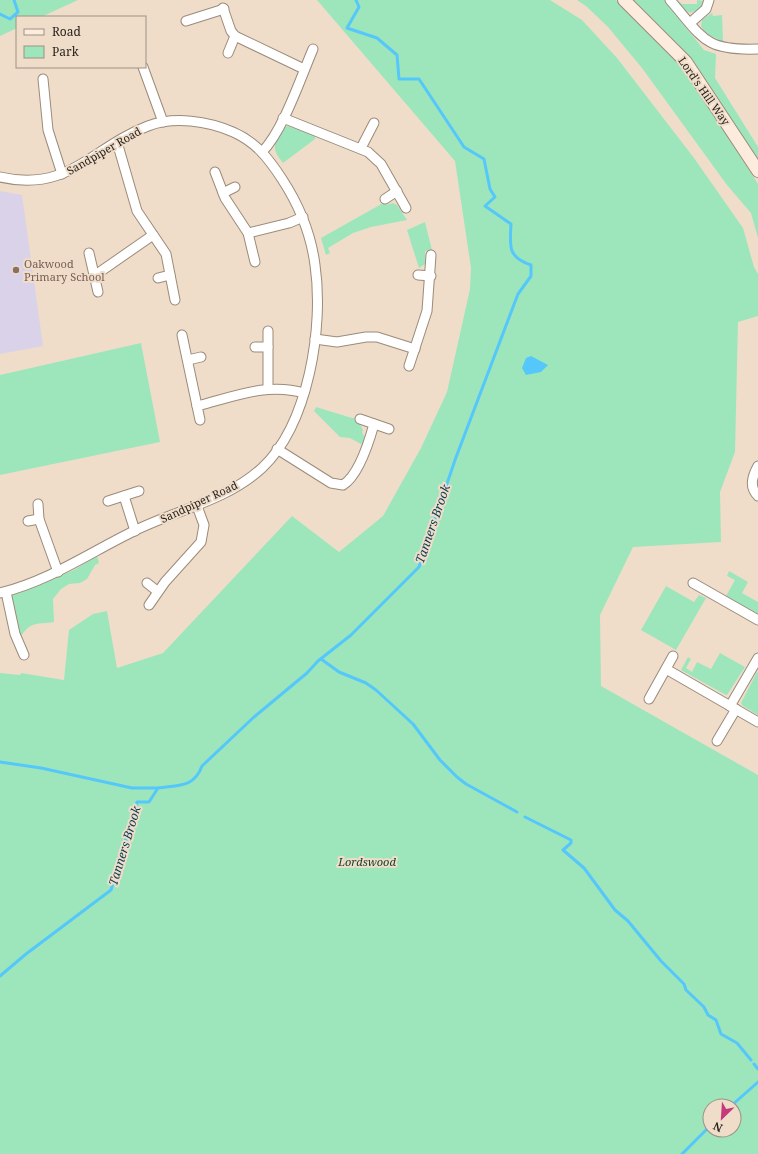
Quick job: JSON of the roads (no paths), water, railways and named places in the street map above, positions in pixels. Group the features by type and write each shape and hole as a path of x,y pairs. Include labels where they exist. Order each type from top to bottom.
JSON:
{"street":[{"name":"Lord's Hill Way","path":"624,0 686,62 758,171"},
{"path":"670,0 706,40 718,47 736,50 758,49"},
{"path":"690,23 706,9 709,0"},
{"path":"186,21 224,9 231,31 235,36 304,69"},
{"path":"228,52 235,36"},
{"path":"262,152 274,137 313,49"},
{"path":"143,68 163,122"},
{"path":"43,79 48,130 62,174"},
{"path":"283,118 361,148 381,164 406,208"},
{"name":"Sandpiper Road","path":"0,177 27,181 50,178 62,174 84,164 117,142 142,128 163,122 190,122 221,127 246,139 262,152 287,186 303,217 309,235 316,270 318,305 316,339 304,392 294,421 266,464 251,476 222,494 197,506 135,530 58,572 3,592"},
{"path":"361,148 374,123"},
{"path":"117,142 138,211 153,235 163,247 175,300"},
{"path":"215,172 223,193 248,233 255,262"},
{"path":"223,193 235,187"},
{"path":"385,199 397,191"},
{"path":"248,233 289,223 303,217"},
{"path":"94,276 153,235"},
{"path":"89,254 98,292"},
{"path":"409,366 416,349 427,311 432,255"},
{"path":"158,278 170,275"},
{"path":"418,275 431,276"},
{"path":"268,332 268,388"},
{"path":"182,335 200,420"},
{"path":"316,339 337,342 366,337 377,337 416,349"},
{"path":"255,347 268,347"},
{"path":"188,360 201,357"},
{"path":"197,406 268,388 304,392"},
{"path":"360,419 389,429"},
{"path":"277,449 331,483 343,485 352,476 359,464 374,424"},
{"path":"758,466 752,485 752,490 758,496"},
{"path":"108,501 139,491"},
{"path":"124,496 135,530"},
{"path":"38,504 39,519 58,572"},
{"path":"149,605 158,591 197,547 203,536 204,525 197,506"},
{"path":"28,521 39,519"},
{"path":"147,583 158,591"},
{"path":"693,583 758,620"},
{"path":"3,592 15,634 24,655"},
{"path":"649,699 673,656"},
{"path":"717,741 758,658"},
{"path":"666,669 758,722"}],"water":[{"path":"531,356 548,365 541,372 526,375 522,368 526,358"}],"waterway":[{"path":"0,14 10,19 18,12 14,0"},
{"name":"Tanners Brook","path":"0,976 26,954 111,890 137,802 149,802 158,788 179,786 190,782 195,778 202,766 254,717 307,673 318,661 351,635 419,567 455,460 518,294 531,276 531,265 523,262 514,254 512,250 510,239 511,224 485,206 495,197 490,189 484,159 464,147 419,79 399,79 397,55 377,38 347,28 359,7 356,0"},
{"path":"321,659 339,672 366,683 376,690 413,724 440,760 457,777 466,784 517,812"},
{"path":"0,762 41,768 132,788 157,788"},
{"path":"525,817 571,840 571,843 563,850 584,868 615,910 628,921 661,961 684,984 686,990 704,1007 708,1015 716,1020 721,1034 737,1043 751,1060"},
{"path":"754,1064 758,1069"},
{"path":"740,1098 758,1082"},
{"path":"682,1154 702,1134"}],"place":[{"name":"Oakwood Primary School","path":"16,270"}],"park label":[{"name":"Lordswood","path":"367,862"}]}
